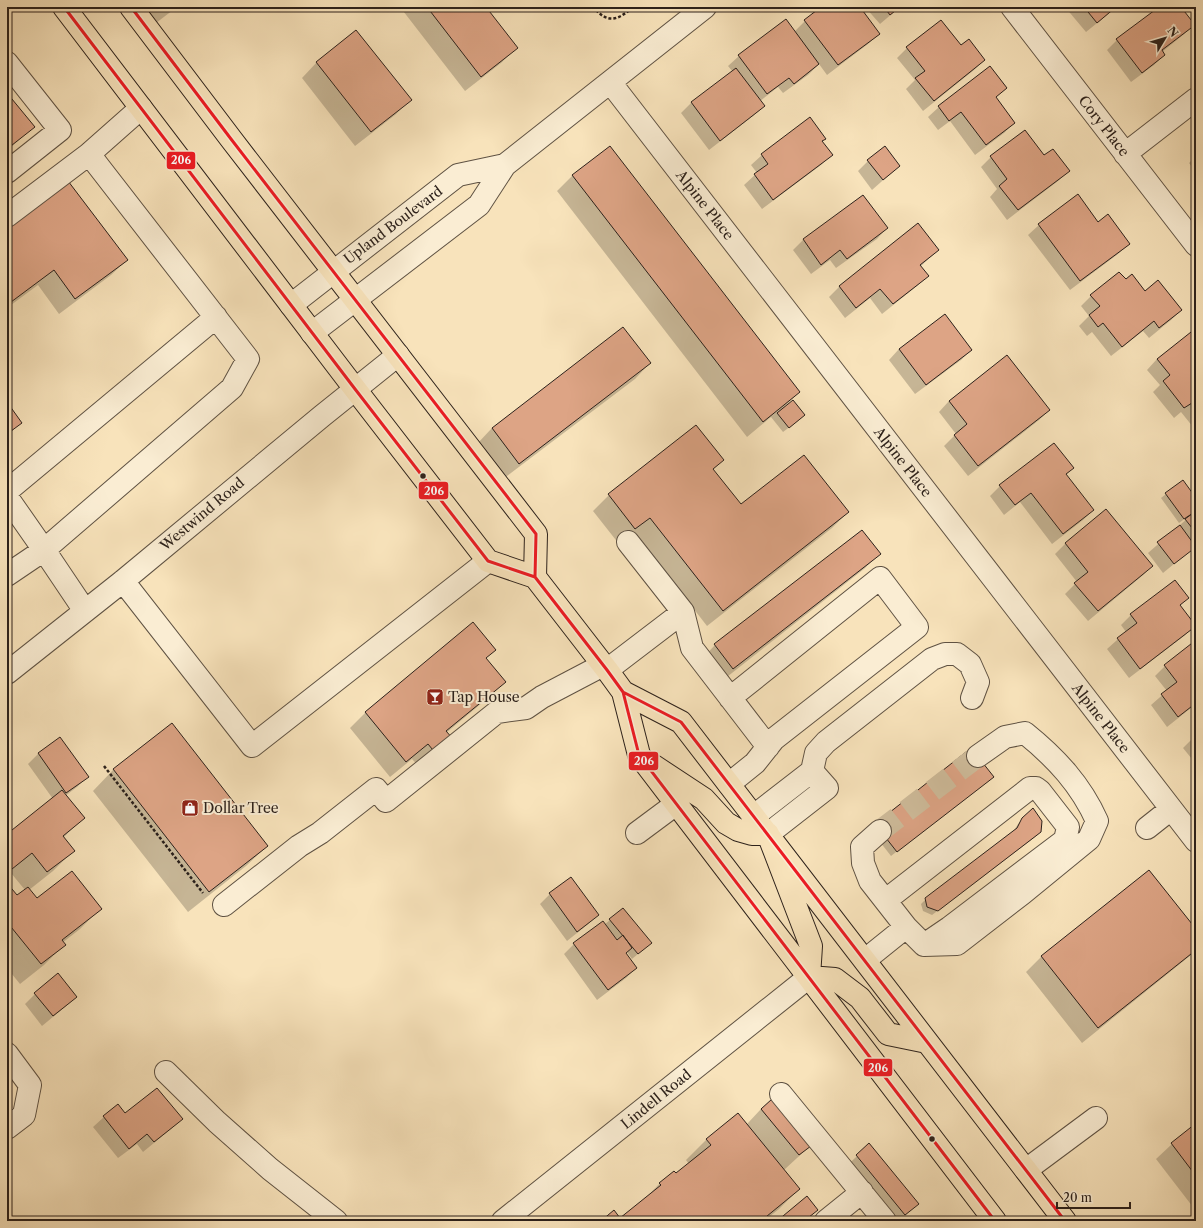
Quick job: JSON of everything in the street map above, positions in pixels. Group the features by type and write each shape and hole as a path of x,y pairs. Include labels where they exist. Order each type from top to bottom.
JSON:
{"main road":[{"path":"64,7 355,390 488,561 535,577 624,692 681,722 1065,1221"},
{"path":"131,7 536,534 535,577"},
{"path":"624,692 639,755 995,1221"},
{"path":"639,755 704,800 726,823 738,830 752,834 768,834"},
{"path":"768,834 812,946 809,977"},
{"path":"809,977 835,979 860,998 888,1034 927,1042"}],"street":[{"name":"Upland Boulevard","path":"312,333 479,205 505,165 705,7"},
{"name":"Cory Place","path":"1012,7 1196,245"},
{"path":"7,63 60,130 7,172"},
{"name":"Alpine Place","path":"610,82 1196,842"},
{"path":"1125,154 1196,99"},
{"path":"7,216 89,154 141,108"},
{"path":"7,575 44,550 232,388 248,359 89,154"},
{"name":"Upland Boulevard","path":"290,305 458,176 505,165"},
{"path":"7,491 216,317"},
{"name":"Westwind Road","path":"7,673 123,581 192,522 398,356"},
{"path":"7,497 85,611"},
{"path":"628,542 683,612 692,648 768,747"},
{"path":"123,581 252,746 488,561"},
{"path":"729,784 756,763 774,739 917,627 880,578 730,698"},
{"path":"215,900 320,833 376,789 386,801 497,712 526,708 542,697 605,668 683,612"},
{"path":"754,816 812,771 816,753 826,742 932,659 945,654 957,654 970,664 978,682 972,698"},
{"path":"924,946 957,944 1089,839 1097,821 1088,802 1068,774 1046,750 1025,733 1005,737 978,756"},
{"path":"768,834 827,788 812,771"},
{"path":"886,900 1030,788 1036,788 1040,791 1068,827 1065,840 924,946"},
{"path":"637,833 676,804"},
{"path":"1147,828 1171,809"},
{"path":"880,831 862,846 863,863 870,881 906,927 924,946"},
{"path":"865,960 906,927"},
{"name":"Lindell Road","path":"503,1221 525,1214 809,977"},
{"path":"7,1054 30,1086 24,1115 7,1128"},
{"path":"166,1072 217,1122 270,1169 336,1221"},
{"path":"781,1094 885,1221"},
{"path":"1026,1170 1096,1118"},
{"path":"826,1221 862,1192"}],"path":[{"path":"596,10 600,15 610,19 623,15 632,8"},
{"path":"104,766 215,900"}],"building":[{"path":"427,7 486,7 518,48 481,77"},
{"path":"821,7 860,7 880,34 838,65 804,20"},
{"path":"884,7 900,7 890,15"},
{"path":"1084,7 1116,7 1097,23"},
{"path":"1159,7 1181,7 1195,25 1162,50 1165,55 1142,73 1116,39"},
{"path":"786,19 819,64 794,84 789,78 767,94 738,55"},
{"path":"941,20 961,45 969,39 985,60 934,101 915,78 925,71 906,47"},
{"path":"356,30 412,100 371,132 316,62"},
{"path":"990,66 1007,88 996,97 1015,123 986,145 961,112 949,121 938,106"},
{"path":"736,68 765,106 720,141 691,102"},
{"path":"7,93 35,127 7,149"},
{"path":"810,117 826,139 822,141 833,155 773,200 754,174 768,164 761,154"},
{"path":"1025,130 1044,155 1053,149 1070,171 1018,210 999,186 1007,179 990,156"},
{"path":"610,146 800,392 763,422 572,175"},
{"path":"885,146 900,166 883,180 867,160"},
{"path":"65,177 128,260 75,299 54,270 7,305 7,220"},
{"path":"1078,194 1098,222 1108,214 1130,244 1080,281 1038,224"},
{"path":"863,195 888,228 847,259 840,250 821,265 803,239"},
{"path":"918,223 939,250 920,265 929,276 893,304 880,289 856,308 839,286"},
{"path":"1119,272 1126,279 1132,274 1145,291 1158,280 1182,310 1159,328 1154,321 1122,347 1103,323 1098,327 1089,315 1100,306 1090,295"},
{"path":"945,314 972,350 926,385 899,349"},
{"path":"623,327 651,363 519,464 492,428"},
{"path":"1191,332 1196,338 1196,408 1192,403 1184,408 1163,381 1170,375 1157,359"},
{"path":"1007,355 1050,410 978,466 954,435 967,424 949,401"},
{"path":"793,400 805,415 789,428 777,413"},
{"path":"7,402 22,423 7,434"},
{"path":"696,425 724,460 713,469 741,504 804,455 849,512 723,611 650,518 635,529 608,494"},
{"path":"1054,443 1074,468 1066,474 1094,510 1063,534 1031,493 1015,505 999,485"},
{"path":"1183,480 1196,498 1196,511 1184,519 1165,493"},
{"path":"1106,509 1153,566 1098,611 1074,583 1088,572 1065,543"},
{"path":"1196,511 1196,533 1185,519"},
{"path":"1180,525 1196,547 1174,564 1157,542"},
{"path":"862,530 881,554 733,669 714,644"},
{"path":"1175,580 1189,598 1180,605 1196,626 1140,669 1117,638 1137,623 1130,614"},
{"name":"Tap House","path":"473,622 496,650 486,658 506,682 446,731 454,740 437,755 428,744 406,762 365,712"},
{"path":"1196,640 1196,703 1178,717 1161,694 1177,682 1164,665"},
{"name":"Dollar Tree","path":"172,723 268,846 209,892 113,769"},
{"path":"60,737 89,777 66,793 38,753"},
{"path":"971,748 994,777 897,852 875,824"},
{"path":"62,790 85,818 63,836 75,851 47,872 32,853 7,873 7,834"},
{"path":"1033,808 1042,821 1041,832 938,911 927,907 925,898 1017,828 1022,818"},
{"path":"1149,870 1196,929 1196,950 1098,1028 1041,956"},
{"path":"72,871 102,909 62,940 66,945 41,964 7,922 7,883 17,895 28,887 37,898"},
{"path":"571,877 599,915 577,932 549,893"},
{"path":"623,908 652,943 638,954 609,919"},
{"path":"603,921 617,940 623,935 632,948 626,953 637,968 608,990 573,943"},
{"path":"58,973 77,997 53,1016 34,993"},
{"path":"157,1088 183,1119 154,1142 147,1134 129,1149 103,1116 118,1104 125,1113"},
{"path":"772,1099 811,1146 799,1155 761,1109"},
{"path":"738,1113 800,1189 761,1221 601,1221 614,1210 620,1218 661,1185 659,1183 674,1171 676,1173 711,1145 706,1139"},
{"path":"1195,1124 1196,1125 1196,1176 1171,1143"},
{"path":"869,1143 919,1204 905,1215 856,1155"},
{"path":"807,1196 818,1210 804,1221 777,1221"}],"tunnel":[{"path":"880,831 978,756"}],"transit line":[{"name":"206","path":"64,7 488,561 535,577 607,670 623,692 639,755 995,1221"},
{"name":"206","path":"131,7 536,534 535,577"},
{"name":"206","path":"623,692 681,722 1065,1221"}],"place":[{"name":"Tap House","path":"435,697"},
{"name":"Dollar Tree","path":"190,808"}]}
